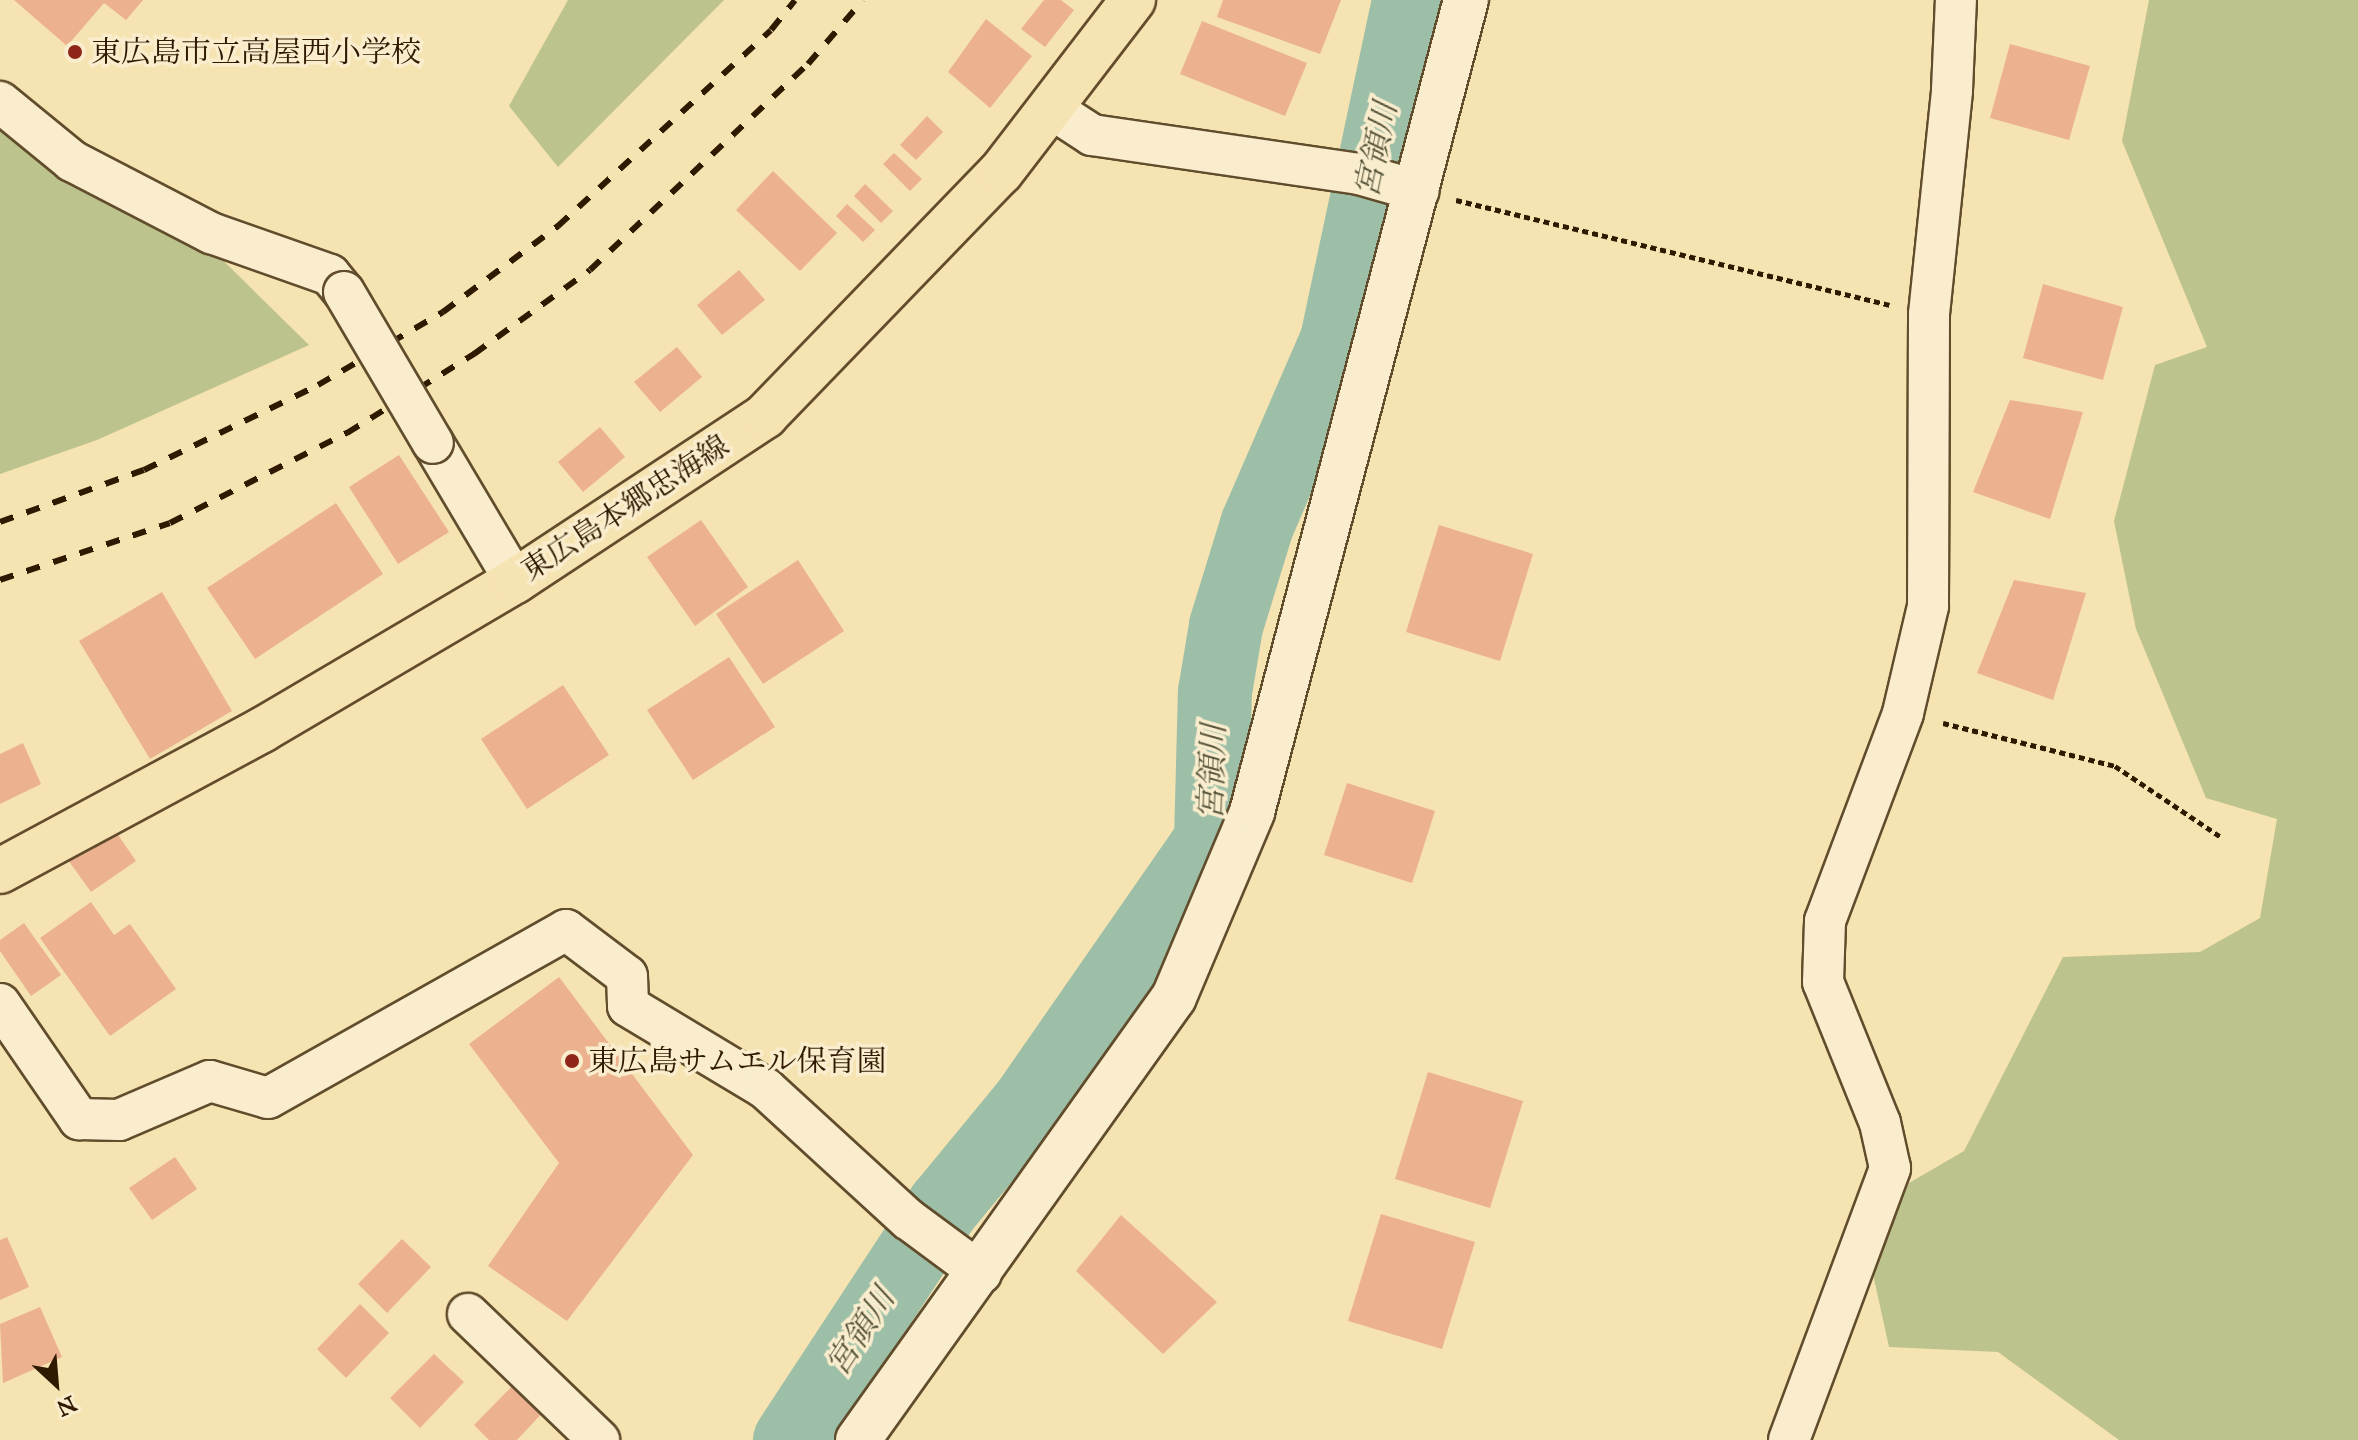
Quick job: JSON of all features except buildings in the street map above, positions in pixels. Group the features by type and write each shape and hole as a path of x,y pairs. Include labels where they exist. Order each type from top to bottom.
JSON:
{"main road":[{"name":"東広島本郷忠海線","path":"0,871 262,730 515,581 765,416 1001,172 1133,0"}],"street":[{"path":"858,1440 966,1262 1174,997 1252,812 1389,183 1466,0"},
{"path":"1789,1440 1890,1168 1880,1123 1823,982 1825,921 1903,713 1928,606 1929,314 1956,0"},
{"path":"0,102 72,161 211,233 330,275 344,292 515,581"},
{"path":"1052,109 1092,135 1389,183"},
{"path":"0,1004 79,1119 119,1120 210,1081 268,1098 566,930 627,976 628,1006 766,1089 908,1219 966,1262"},
{"path":"468,1314 599,1440"}],"path":[{"path":"1389,183 1929,314"},
{"path":"1903,713 2115,766 2221,837"}],"green space":[{"path":"568,0 724,0 558,167 509,106"},
{"path":"2149,0 2358,0 2358,1440 2119,1440 1998,1352 1889,1347 1871,1265 1909,1183 1964,1151 2063,957 2200,952 2260,918 2277,819 2206,798 2136,629 2114,521 2155,365 2207,347 2122,141"},
{"path":"0,102 186,224 309,345 97,440 0,474"}],"waterway":[{"name":"宮領川","path":"790,1440 944,1206 1028,1104 1211,841 1215,692 1226,626 1257,525 1337,340 1409,0"}],"railway":[{"path":"0,522 144,470 318,385 443,312 558,226 771,30 795,0"},
{"path":"0,580 170,523 347,433 474,354 590,270 808,64 863,0"}],"place":[{"name":"東広島市立高屋西小学校","path":"75,52"},
{"name":"東広島サムエル保育園","path":"572,1061"}]}
